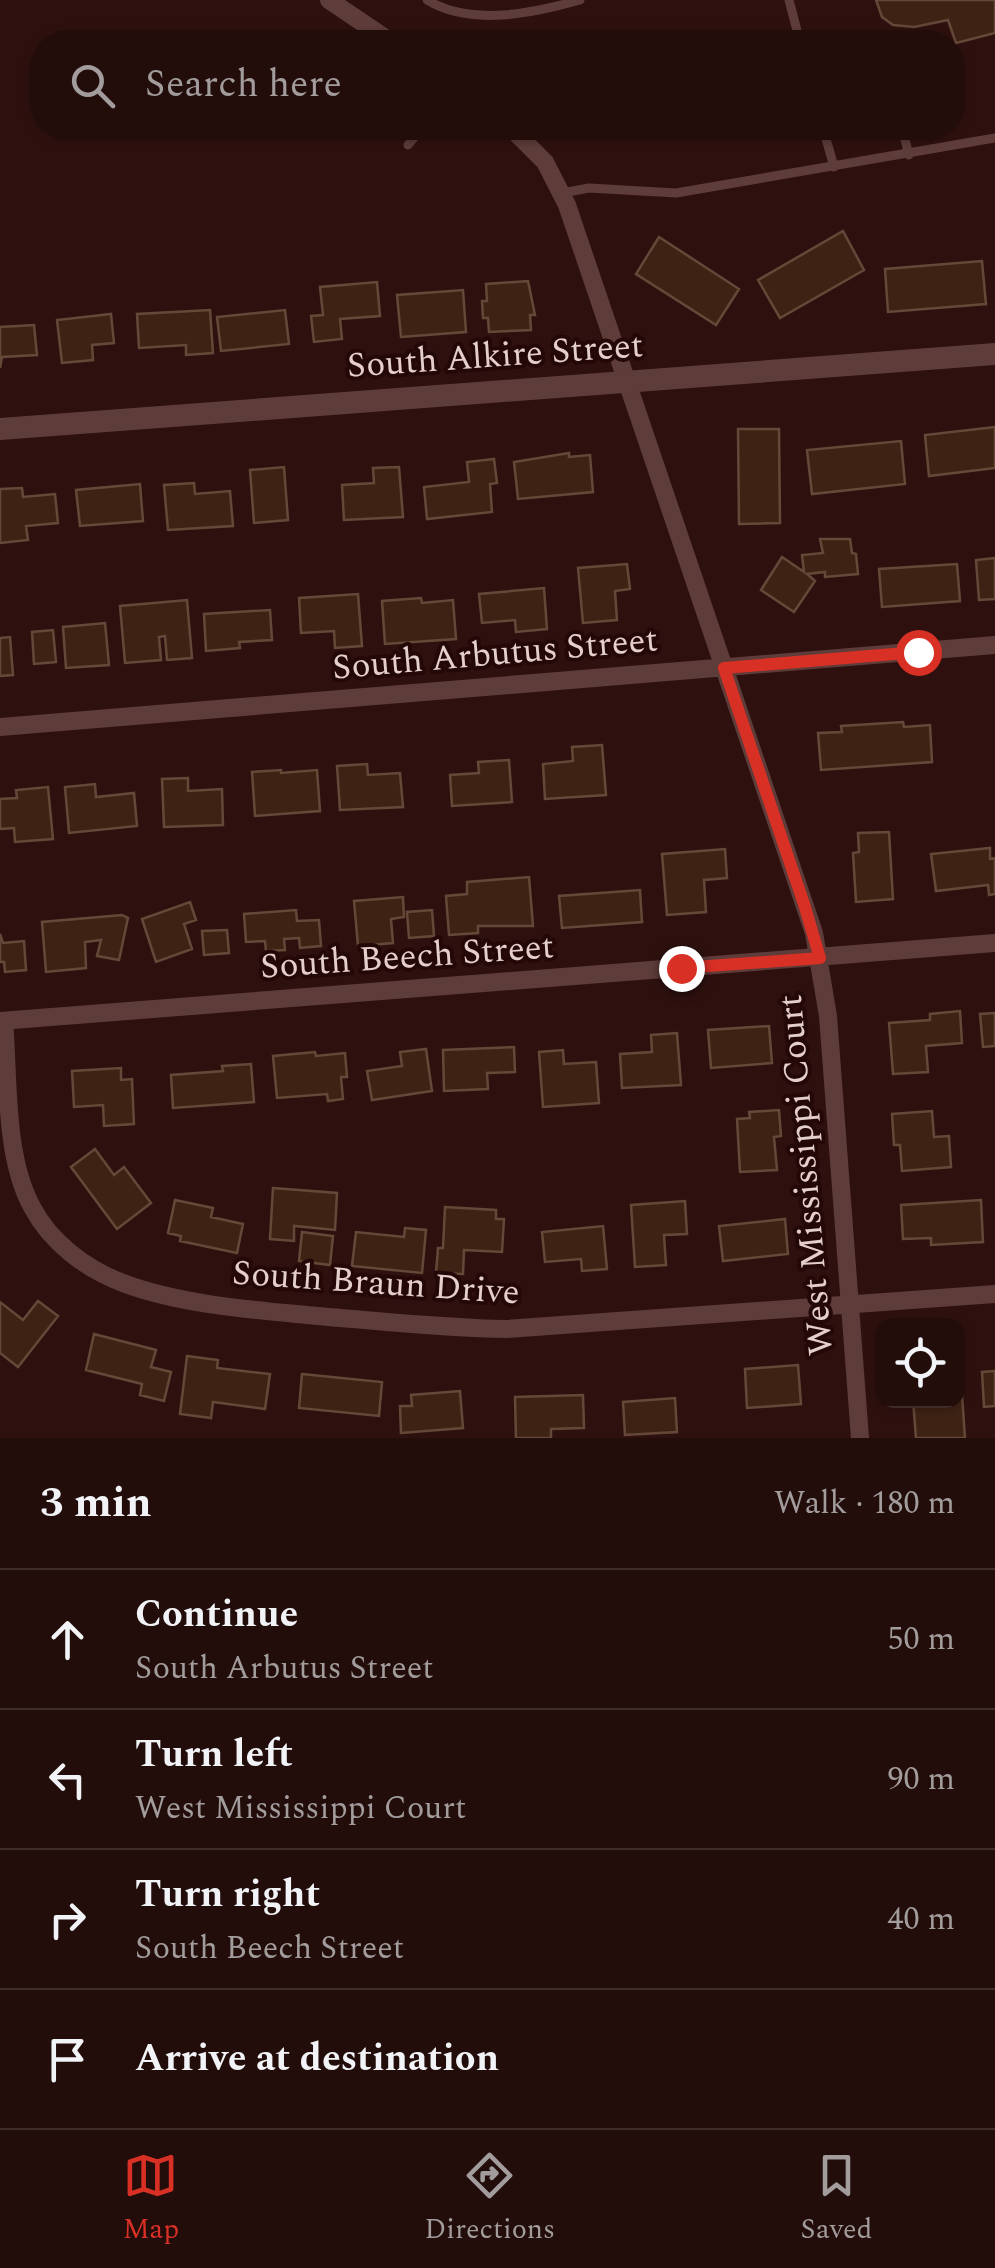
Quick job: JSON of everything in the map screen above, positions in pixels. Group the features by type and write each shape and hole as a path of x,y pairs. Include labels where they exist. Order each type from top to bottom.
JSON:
{"street":[{"path":"329,0 373,30"},
{"name":"West Mississippi Court","path":"523,140 545,162 562,193 820,958 828,1016 860,1438"},
{"name":"South Alkire Street","path":"0,430 995,354"},
{"name":"South Arbutus Street","path":"0,727 995,645"},
{"name":"South Beech Street","path":"2,1021 995,943"},
{"name":"South Braun Drive","path":"2,1021 16,1162 27,1197 61,1246 126,1284 259,1310 479,1329 995,1294"}],"lane":[{"path":"428,0 442,9 482,16 580,0"},
{"path":"789,0 797,30"},
{"path":"562,193 588,188 676,193 995,138"},
{"path":"408,145 412,140"},
{"path":"826,140 834,167"},
{"path":"905,140 909,155"}],"building":[{"path":"876,0 995,0 995,33 965,41 965,30 951,30 948,20 914,27 893,25 882,17"},
{"path":"843,231 864,270 780,318 758,280"},
{"path":"659,237 739,289 716,325 636,274"},
{"path":"982,261 986,304 888,312 885,269"},
{"path":"528,281 535,315 530,315 531,330 489,332 488,318 483,318 486,284"},
{"path":"377,282 380,316 340,319 342,339 314,342 311,316 323,315 320,287"},
{"path":"463,290 466,332 401,337 397,295"},
{"path":"210,310 213,353 186,355 186,345 139,348 137,314"},
{"path":"285,310 289,344 221,351 217,317"},
{"path":"111,314 114,343 92,345 93,360 62,363 57,320"},
{"path":"34,325 37,355 2,357 0,368 0,327"},
{"path":"995,427 995,468 929,476 925,435"},
{"path":"738,429 779,429 780,523 739,524"},
{"path":"901,441 905,484 812,494 807,450"},
{"path":"569,453 569,457 590,455 593,492 518,499 514,462"},
{"path":"494,459 497,483 490,484 492,512 427,519 424,487 469,482 467,462"},
{"path":"284,467 288,520 254,523 250,470"},
{"path":"399,467 403,517 344,520 342,485 374,483 373,468"},
{"path":"194,483 195,494 230,491 233,526 168,530 164,485"},
{"path":"140,484 143,521 80,526 76,490"},
{"path":"22,488 23,497 55,494 58,523 26,526 28,540 0,543 0,489"},
{"path":"820,539 850,539 858,574 807,574 815,581 794,612 761,590 782,557 804,572 802,555 823,553"},
{"path":"995,558 995,599 979,600 976,560"},
{"path":"627,564 630,589 615,591 617,620 583,623 578,568"},
{"path":"957,564 960,601 882,607 879,569"},
{"path":"544,588 547,629 516,632 515,620 482,623 479,594"},
{"path":"358,594 362,646 335,648 334,631 301,633 299,598"},
{"path":"421,598 422,603 453,600 456,639 385,644 382,601"},
{"path":"187,600 192,658 167,660 165,636 159,637 161,660 125,663 120,606"},
{"path":"270,610 272,640 239,642 240,648 206,651 204,614"},
{"path":"105,623 109,665 66,668 63,627"},
{"path":"53,630 56,662 34,664 32,632"},
{"path":"10,637 13,675 0,676 0,638"},
{"path":"903,722 904,727 930,725 932,762 821,770 818,733 842,732 841,726"},
{"path":"602,745 606,795 545,799 543,764 573,761 572,747"},
{"path":"509,760 512,802 452,806 450,775 479,773 478,762"},
{"path":"367,764 368,775 400,773 403,807 340,810 337,766"},
{"path":"317,770 320,811 255,816 252,772"},
{"path":"188,778 188,791 222,789 223,825 164,827 162,779"},
{"path":"95,784 96,797 134,793 137,826 69,833 65,787"},
{"path":"48,787 53,839 15,842 14,828 0,829 0,799 17,798 16,790"},
{"path":"889,832 893,899 856,902 853,853 859,852 858,833"},
{"path":"990,848 990,859 995,858 995,894 989,895 988,885 936,891 931,854"},
{"path":"725,849 727,878 704,880 706,912 667,915 662,854"},
{"path":"529,877 533,926 478,926 478,933 449,935 446,896 467,894 467,882"},
{"path":"640,890 642,922 562,928 559,896"},
{"path":"403,897 404,917 391,919 393,943 358,946 354,901"},
{"path":"190,902 196,920 184,924 192,949 156,962 142,919"},
{"path":"296,910 297,921 319,920 321,946 300,948 299,938 284,939 285,950 266,951 265,941 246,942 244,914"},
{"path":"432,910 434,936 409,938 407,912"},
{"path":"122,915 128,918 119,960 97,956 101,940 85,942 86,968 46,972 42,922"},
{"path":"227,930 229,953 204,955 202,931"},
{"path":"0,934 3,943 24,941 26,970 5,972 4,962 0,962"},
{"path":"960,1011 962,1043 926,1046 928,1072 893,1074 889,1023 930,1020 930,1014"},
{"path":"995,1013 995,1046 983,1047 980,1014"},
{"path":"769,1026 772,1063 711,1068 708,1030"},
{"path":"677,1033 681,1085 622,1088 620,1054 652,1052 651,1035"},
{"path":"514,1047 515,1072 487,1073 488,1089 444,1091 443,1050"},
{"path":"426,1049 432,1091 372,1100 367,1071 402,1066 400,1052"},
{"path":"563,1050 564,1064 596,1062 599,1103 543,1107 539,1052"},
{"path":"315,1052 316,1056 345,1053 347,1077 341,1077 343,1099 328,1101 327,1094 277,1098 273,1056"},
{"path":"251,1064 254,1102 173,1108 171,1075 223,1071 222,1066"},
{"path":"121,1068 121,1080 132,1079 134,1124 104,1126 103,1105 74,1107 72,1071"},
{"path":"779,1110 781,1136 774,1137 777,1170 740,1172 737,1119 750,1118 749,1112"},
{"path":"932,1111 934,1137 949,1136 951,1167 902,1171 900,1145 894,1145 892,1114"},
{"path":"95,1149 114,1175 124,1167 151,1203 117,1229 71,1167"},
{"path":"273,1188 337,1193 335,1230 294,1226 294,1241 270,1239"},
{"path":"175,1200 213,1208 211,1217 243,1224 237,1253 180,1241 181,1236 168,1233"},
{"path":"981,1200 983,1242 931,1245 931,1238 903,1239 901,1205"},
{"path":"685,1201 687,1234 664,1235 666,1265 635,1267 631,1205"},
{"path":"445,1207 496,1210 496,1219 504,1219 502,1252 464,1250 463,1274 436,1273 438,1248 443,1248"},
{"path":"785,1219 788,1254 723,1261 719,1226"},
{"path":"603,1226 607,1269 582,1271 581,1259 545,1262 542,1232"},
{"path":"405,1228 426,1230 422,1273 352,1266 356,1232 404,1237"},
{"path":"302,1232 333,1236 330,1265 299,1261"},
{"path":"38,1301 58,1316 18,1367 0,1353 0,1302 23,1320"},
{"path":"94,1334 156,1350 151,1367 171,1372 164,1401 140,1395 142,1384 86,1370"},
{"path":"187,1356 218,1360 217,1368 270,1374 265,1409 213,1402 211,1418 180,1414"},
{"path":"798,1365 801,1404 747,1408 745,1369"},
{"path":"995,1371 995,1406 984,1407 982,1372"},
{"path":"302,1374 382,1382 379,1416 299,1408"},
{"path":"460,1391 463,1428 401,1433 400,1406 412,1406 411,1395"},
{"path":"583,1395 584,1428 551,1429 551,1438 516,1438 515,1397"},
{"path":"675,1398 677,1432 625,1435 623,1402"},
{"path":"914,1408 963,1408 965,1438 916,1438"}],"route":[{"path":"681,968 820,958 724,668 918,652"}]}
